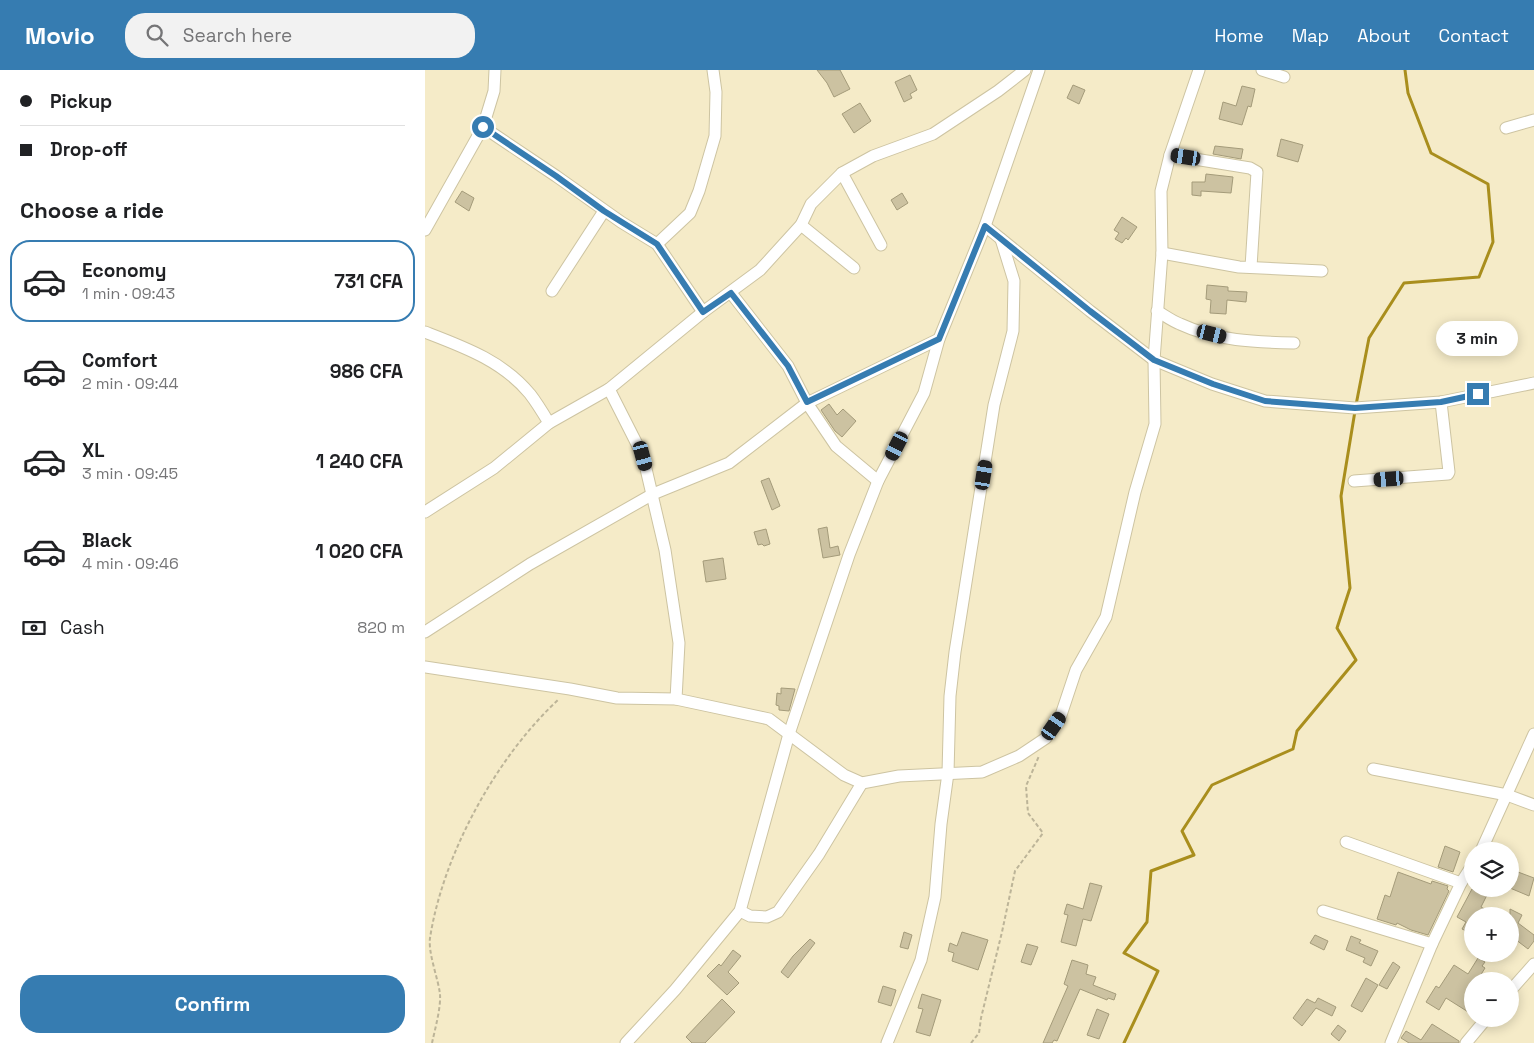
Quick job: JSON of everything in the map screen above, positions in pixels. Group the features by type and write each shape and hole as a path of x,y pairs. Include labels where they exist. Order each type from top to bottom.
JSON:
{"street":[{"path":"425,230 483,127 494,91 495,70"},
{"path":"657,244 690,213 699,191 715,136 716,92 713,70"},
{"path":"425,512 494,468 549,423 609,389 703,312 761,270 801,225 811,204 842,173 873,156 933,134 998,91 1025,70"},
{"path":"626,1043 675,990 740,911 789,734 849,555 879,481 923,393 939,339 985,226 1039,70"},
{"path":"425,667 617,698 676,699 769,719 844,775 862,783 899,776 982,772 1019,756 1046,738 1061,716 1076,670 1106,617 1135,492 1155,424 1154,360 1162,253 1161,191 1170,155 1199,70"},
{"path":"1262,70 1284,77"},
{"path":"1506,128 1534,120"},
{"path":"483,127 604,211 657,244 703,312"},
{"path":"1170,155 1250,168 1257,172 1251,267"},
{"path":"842,173 881,245"},
{"path":"552,291 604,211"},
{"path":"801,225 855,268"},
{"path":"985,226 1154,360 1213,384 1265,401 1355,408 1441,402 1534,382"},
{"path":"887,1043 921,960 933,906 948,773 950,696 955,652 994,405 1013,331 1014,281 1001,239"},
{"path":"1162,253 1239,267 1323,271"},
{"path":"731,293 788,366 807,402 836,446 879,481"},
{"path":"1157,311 1180,324 1227,338 1294,343"},
{"path":"425,332 497,364 515,378 531,395 549,423"},
{"path":"425,632 529,564 653,494 729,463 807,402 939,339"},
{"path":"609,389 643,456 653,494 665,550 679,643 676,699"},
{"path":"1354,481 1448,474 1441,402"},
{"path":"1485,842 1534,734"},
{"path":"1373,769 1507,795 1534,805"},
{"path":"740,911 750,916 767,917 778,912 819,854 862,783"},
{"path":"1346,842 1461,883"},
{"path":"1391,1043 1432,944 1464,878"},
{"path":"1323,911 1432,944"},
{"path":"1519,981 1534,964"},
{"path":"1466,1043 1479,1027"}],"path":[{"path":"432,1043 440,996 430,940 442,888 463,832 506,762 540,716 570,689"},
{"path":"971,1043 979,1033 1015,871 1043,833 1028,813 1026,786 1046,738"}],"building":[{"path":"817,70 840,70 850,89 834,97 827,83"},
{"path":"910,75 917,90 910,94 912,98 904,102 895,82"},
{"path":"1073,85 1085,90 1079,104 1067,98"},
{"path":"1242,86 1255,89 1251,107 1248,106 1242,125 1219,119 1223,102 1236,106"},
{"path":"860,103 871,121 854,133 842,114"},
{"path":"1281,139 1303,145 1298,162 1277,156"},
{"path":"1215,146 1243,149 1241,159 1213,154"},
{"path":"1206,174 1233,177 1231,193 1201,191 1201,196 1192,195 1192,182 1205,182"},
{"path":"462,191 474,198 469,211 455,202"},
{"path":"902,193 908,203 897,210 891,200"},
{"path":"1122,217 1137,227 1128,240 1126,238 1122,243 1115,239 1119,233 1114,230"},
{"path":"1207,285 1228,287 1228,291 1247,292 1246,302 1227,300 1226,314 1210,313 1211,300 1206,299"},
{"path":"829,404 837,415 843,409 856,421 842,437 835,431 821,410"},
{"path":"769,478 780,506 772,510 761,481"},
{"path":"827,527 830,548 838,546 840,555 823,558 818,529"},
{"path":"766,529 770,544 758,545 754,532"},
{"path":"723,558 726,579 706,582 703,561"},
{"path":"781,688 795,689 789,711 779,710 779,706 776,705 777,693 781,694"},
{"path":"1445,846 1460,852 1453,872 1438,867"},
{"path":"1398,872 1431,884 1432,881 1448,886 1447,889 1449,891 1428,935 1397,923 1396,925 1377,919 1385,895 1390,897"},
{"path":"1519,872 1534,878 1529,896 1519,892"},
{"path":"1090,883 1102,886 1091,921 1083,919 1076,946 1061,942 1068,915 1064,914 1067,904 1083,909"},
{"path":"1468,897 1486,897 1481,907 1464,907 1464,921 1457,917"},
{"path":"1519,924 1534,935 1534,941 1528,949 1519,942"},
{"path":"904,932 912,935 908,949 900,947"},
{"path":"962,932 988,940 978,970 952,961 954,953 948,951 950,943 957,946"},
{"path":"1315,935 1328,941 1324,950 1310,943"},
{"path":"1351,936 1361,940 1359,943 1378,951 1371,966 1363,962 1365,958 1346,950"},
{"path":"810,939 815,943 788,978 781,972 793,956"},
{"path":"1027,944 1038,947 1031,965 1021,962"},
{"path":"733,950 741,956 728,972 739,983 727,995 707,976 719,964 721,966"},
{"path":"1072,960 1088,965 1086,974 1096,977 1093,985 1116,994 1114,1000 1108,998 1107,1000 1080,989 1057,1041 1043,1043 1068,986 1064,984"},
{"path":"1393,962 1400,967 1387,989 1379,985"},
{"path":"1476,962 1485,962 1482,966 1485,968 1483,972 1469,972"},
{"path":"1454,965 1465,972 1464,1009 1446,998 1439,1010 1426,1002 1436,986 1439,988"},
{"path":"1366,978 1378,985 1362,1012 1351,1006"},
{"path":"883,986 896,990 891,1006 878,1002"},
{"path":"922,994 941,1000 930,1036 916,1032 923,1009 918,1008"},
{"path":"1318,998 1336,1007 1332,1016 1316,1008 1302,1026 1293,1018 1307,999 1315,1003"},
{"path":"722,999 735,1012 705,1043 692,1043 686,1037"},
{"path":"1097,1009 1109,1014 1099,1039 1087,1035"},
{"path":"1432,1024 1459,1041 1459,1043 1409,1043 1401,1038 1406,1031 1421,1040"},
{"path":"1338,1025 1346,1031 1339,1041 1331,1034"}],"waterway":[{"path":"1356,405 1369,338 1404,283 1479,277 1493,242 1488,184 1431,153 1408,93 1405,70"},
{"path":"1124,1043 1158,971 1124,953 1147,922 1151,871 1194,855 1182,831 1212,785 1293,749 1297,731 1356,660 1337,628 1350,588 1341,496 1355,411"}],"route":[{"path":"483,127 604,211 657,244 703,312 731,293 788,366 807,402 939,339 985,226 1154,360 1213,384 1265,401 1355,408 1441,402 1478,394"}]}
